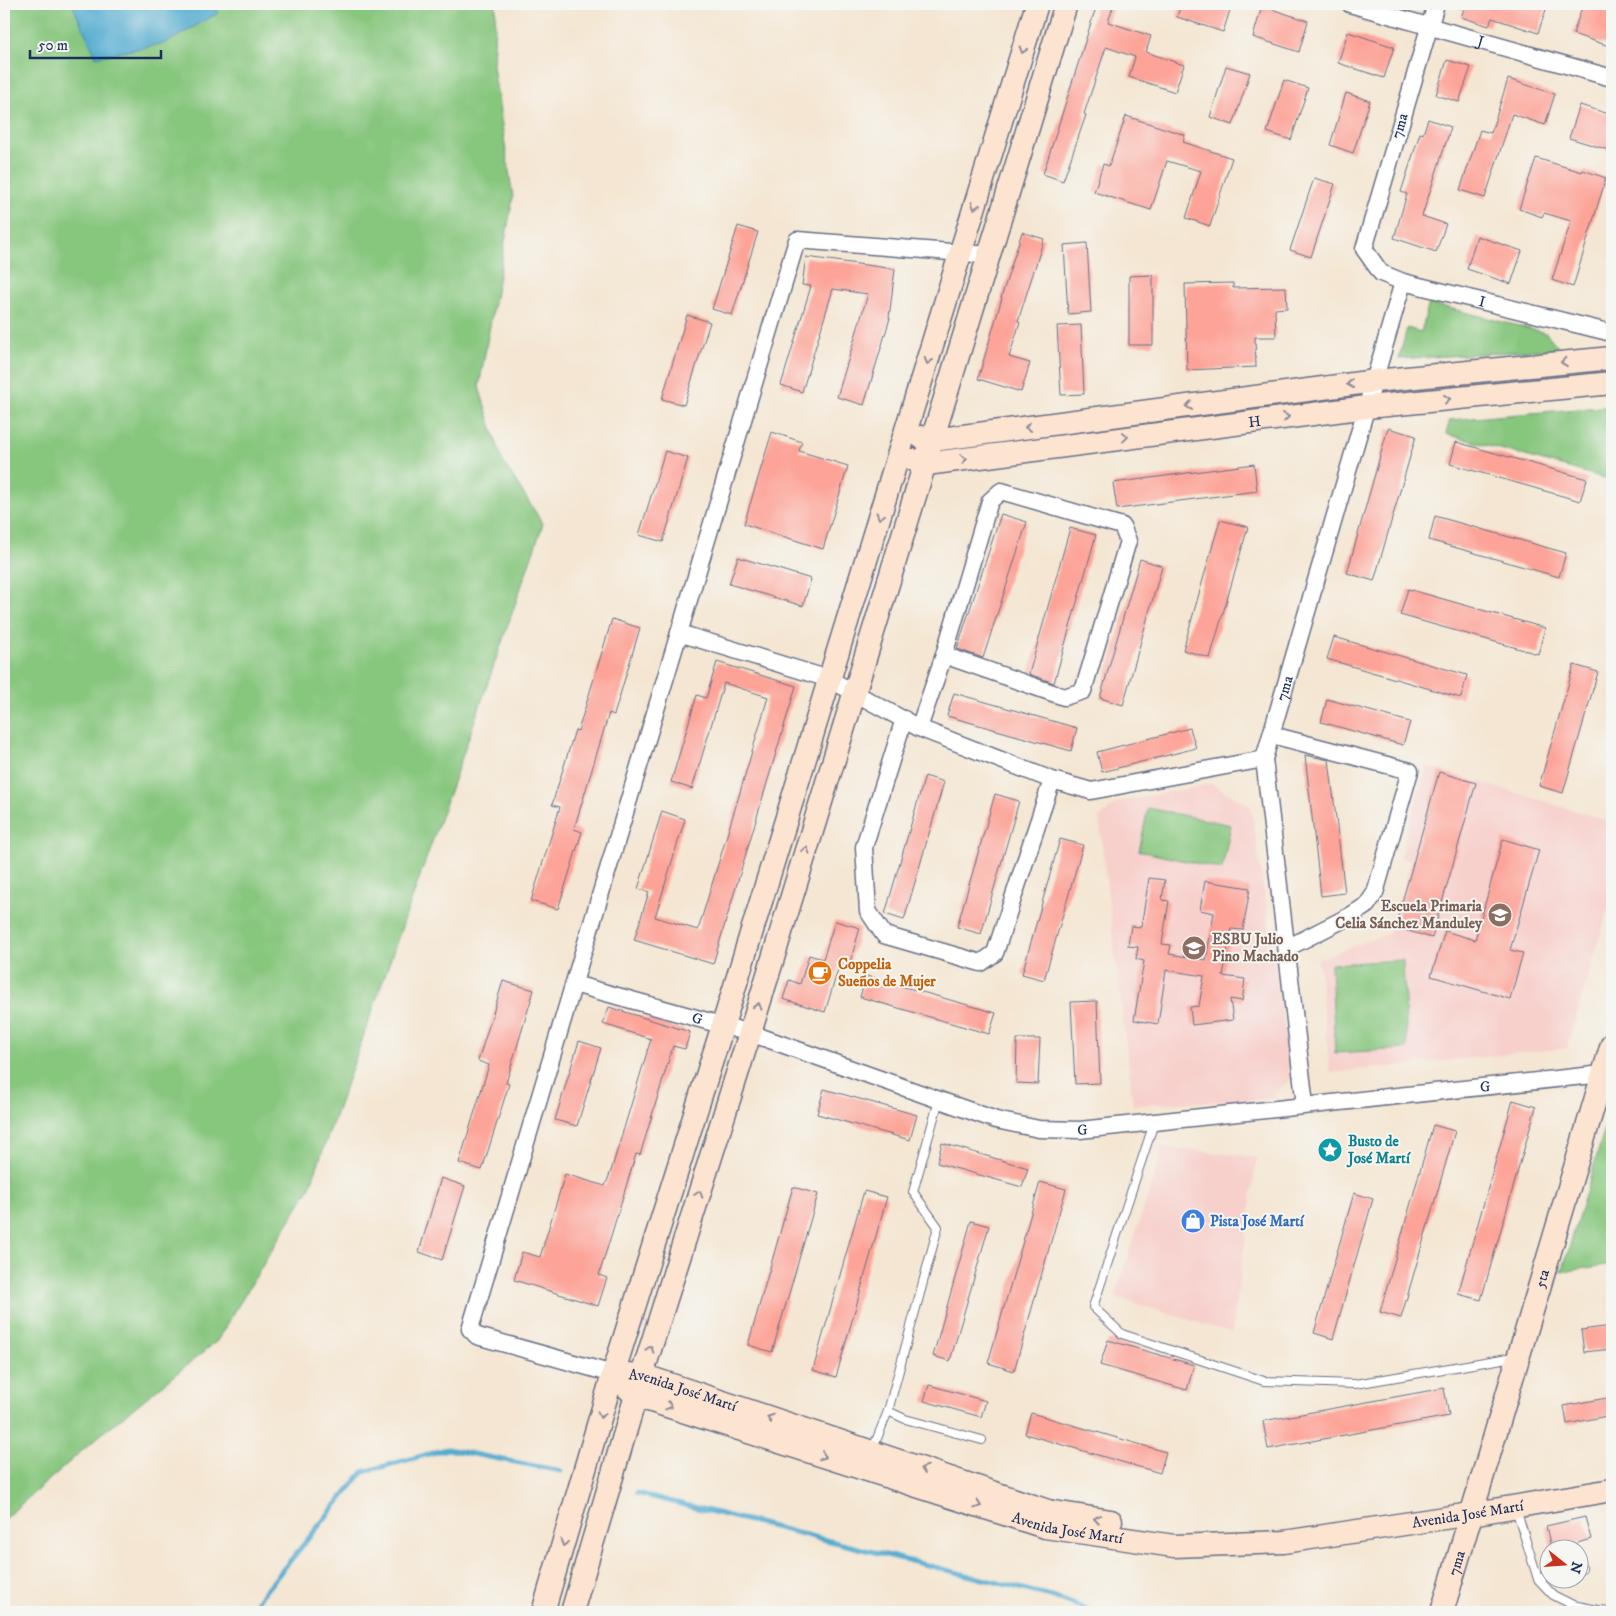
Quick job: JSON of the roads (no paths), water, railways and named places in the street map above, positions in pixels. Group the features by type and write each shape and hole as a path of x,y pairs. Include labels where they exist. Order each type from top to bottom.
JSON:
{"street":[{"path":"543,1612 613,1374 723,1025 1037,4"},
{"path":"572,1612 639,1385 926,464 1066,4"},
{"name":"J","path":"1350,4 1612,78"},
{"name":"7ma","path":"1364,249 1436,4"},
{"path":"613,1374 477,1336 470,1329 796,240 989,255"},
{"name":"I","path":"1364,249 1381,273 1403,282 1612,333"},
{"name":"7ma","path":"1305,1105 1264,759 1403,282"},
{"path":"1605,383 1612,333"},
{"name":"H","path":"906,432 933,440 1375,381 1609,358"},
{"name":"H","path":"899,456 926,464 1367,407 1605,383"},
{"path":"919,728 944,655 990,501 1001,491 1122,526 1128,541 1083,691 1064,697 944,655"},
{"path":"679,633 829,680 919,728 1052,780 1091,791 1264,759"},
{"path":"904,719 864,847 868,911 884,935 981,963 995,952 1052,780"},
{"path":"1272,735 1410,771 1375,893 1371,899 1350,916 1287,948"},
{"name":"G","path":"574,984 750,1033 996,1120 1039,1130 1080,1130 1608,1073"},
{"name":"5ta","path":"1474,1507 1519,1356 1608,1073 1612,1044"},
{"name":"Avenida José Martí","path":"613,1374 639,1385 870,1461 1045,1527 1174,1546 1284,1542 1474,1507 1612,1475"},
{"name":"Avenida José Martí","path":"1474,1507 1516,1507 1612,1490"},
{"name":"7ma","path":"1442,1612 1474,1507"}],"lane":[{"path":"870,1461 888,1411 938,1227 913,1192 939,1100"},
{"path":"1154,1122 1093,1307 1122,1334 1264,1381 1356,1384 1519,1356"},
{"path":"888,1411 905,1419 982,1440"},
{"path":"1516,1507 1538,1579"},
{"path":"1546,1588 1553,1595 1573,1605 1612,1611"}],"water":[{"path":"72,4 217,4 218,13 166,43 96,57"}],"waterway":[{"path":"248,1612 363,1472 447,1449 561,1471"},
{"path":"637,1493 1047,1595 1096,1612"}],"place":[{"name":"Escuela Primaria Celia Sánchez Manduley","path":"1500,915"},
{"name":"ESBU Julio Pino Machado","path":"1194,948"},
{"name":"Coppelia Sueños de Mujer","path":"820,973"},
{"name":"Busto de José Martí","path":"1330,1150"},
{"name":"Pista José Martí","path":"1193,1221"}]}
